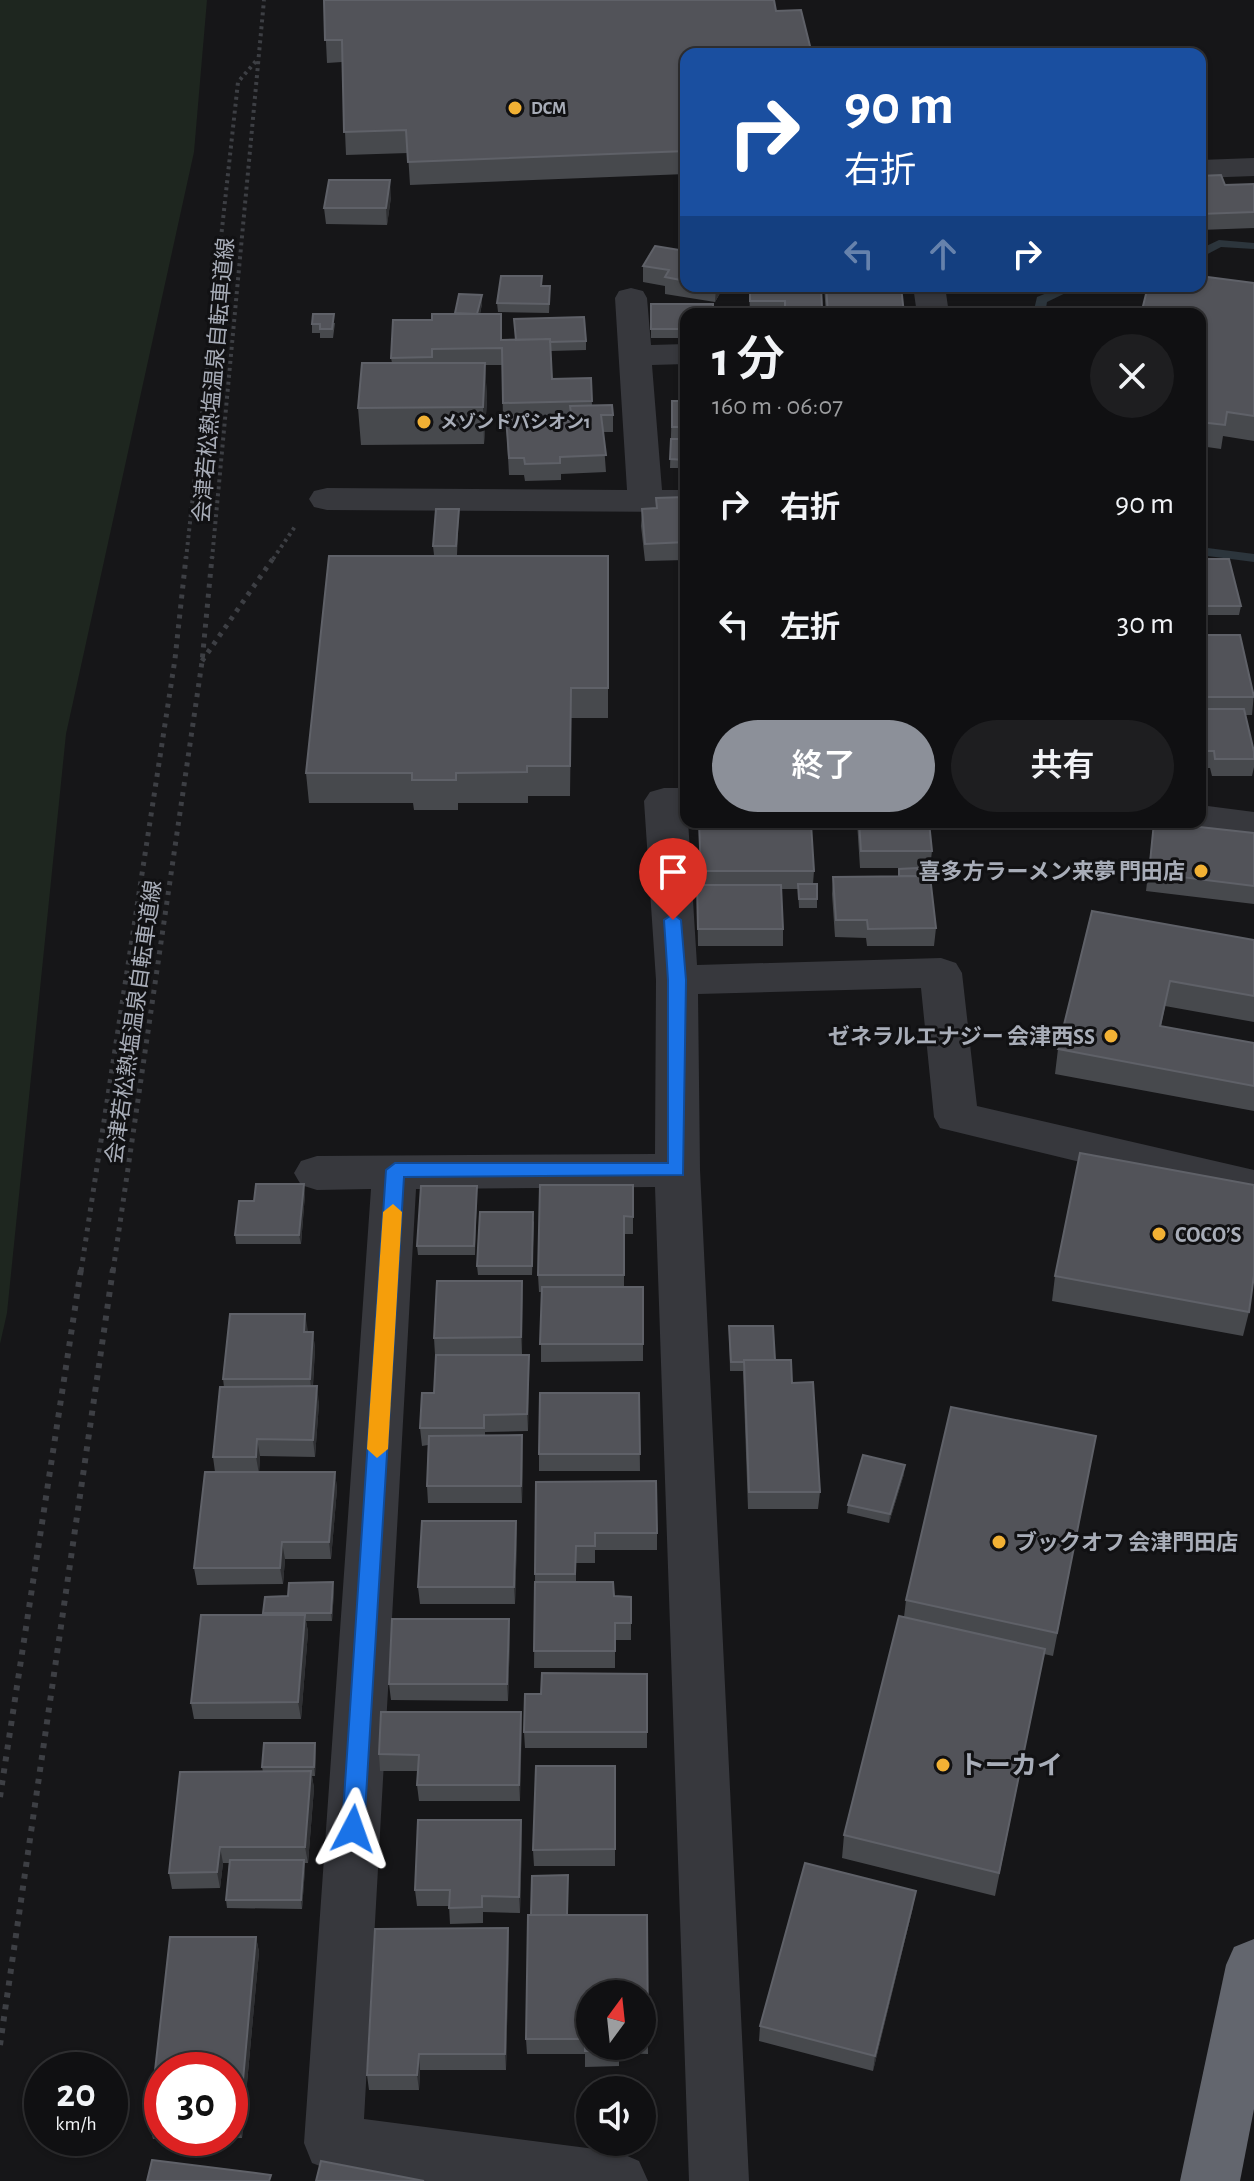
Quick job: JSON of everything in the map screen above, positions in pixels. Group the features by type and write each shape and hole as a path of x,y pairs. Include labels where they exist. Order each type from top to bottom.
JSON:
{"highway":[{"path":"1210,2181 1254,1965"}],"street":[{"path":"1206,169 1254,167"},
{"path":"631,298 645,501"},
{"path":"634,355 680,354"},
{"path":"327,499 680,501"},
{"path":"680,801 664,801 677,980 677,1170 719,2181"},
{"path":"1206,819 1254,825"},
{"path":"677,980 941,973 956,1117 1254,1187"},
{"path":"395,1170 333,2143 618,2181"},
{"path":"317,1173 677,1170"}],"path":[{"name":"会津若松熱塩温泉自転車道線","path":"0,2045 202,662 264,0"},
{"path":"0,1797 175,659 238,82 257,60"},
{"path":"202,662 309,507 327,499"}],"shaded area":[{"path":"0,0 207,0 194,152 66,734 7,1313 0,1344"}],"building":[{"name":"DCM","path":"324,0 774,0 776,11 801,10 810,48 680,48 680,151 408,162 406,130 344,132 342,40 325,40"},
{"path":"1221,175 1225,185 1254,184 1254,212 1206,214 1206,176"},
{"path":"329,180 390,180 386,208 324,208"},
{"path":"655,246 680,250 680,280 665,277 669,270 643,266"},
{"path":"501,276 542,276 541,286 550,286 549,304 497,303"},
{"path":"1206,277 1254,283 1254,416 1227,412 1225,425 1206,423 1206,308 1142,308 1146,292 1206,292"},
{"path":"750,292 821,292 822,308 785,308 785,301 750,301"},
{"path":"826,292 902,292 903,308 828,308"},
{"path":"459,294 482,295 477,314 455,313"},
{"path":"651,304 713,304 713,308 680,308 680,329 651,329"},
{"path":"313,314 334,314 332,329 320,329 320,324 312,324"},
{"path":"432,314 501,314 501,340 550,339 552,379 591,378 592,401 503,403 502,348 432,349 432,357 391,358 393,320 432,320"},
{"path":"584,317 586,341 516,340 514,319"},
{"path":"362,363 485,363 483,407 358,408"},
{"path":"672,401 680,401 680,427 672,427"},
{"path":"612,405 613,415 601,415 606,455 560,457 560,463 525,464 524,458 509,458 506,416 538,415 538,421 572,420 570,406"},
{"path":"671,439 680,439 680,460 670,459"},
{"path":"680,497 680,542 645,544 642,509 657,508 656,498"},
{"path":"436,509 459,509 456,546 433,546"},
{"path":"329,556 608,556 608,688 571,688 570,766 527,766 527,772 456,773 456,780 412,780 412,773 306,773"},
{"path":"1206,559 1229,559 1241,606 1206,606"},
{"path":"1206,635 1240,635 1254,697 1206,697"},
{"path":"1206,709 1244,709 1254,759 1215,759 1214,751 1206,751"},
{"path":"699,828 811,828 814,871 701,871"},
{"path":"859,828 930,828 932,851 861,851"},
{"name":"喜多方ラーメン来夢 門田店","path":"1153,828 1206,828 1254,833 1254,886 1149,873"},
{"path":"917,868 919,876 899,876 899,869"},
{"path":"930,876 936,928 868,929 867,920 836,920 833,877"},
{"path":"798,884 817,884 817,899 799,899"},
{"path":"697,885 781,885 783,929 698,929"},
{"name":"ゼネラルエナジー 会津西SS","path":"1092,911 1254,940 1254,996 1170,981 1160,1026 1254,1043 1254,1086 1058,1049"},
{"name":"COCO’S","path":"1080,1153 1254,1185 1254,1275 1249,1312 1055,1276"},
{"path":"256,1184 304,1184 299,1235 235,1235 239,1201 254,1201"},
{"path":"540,1185 633,1185 633,1217 624,1216 624,1275 538,1275"},
{"path":"421,1186 477,1186 474,1246 417,1246"},
{"path":"480,1212 533,1212 532,1266 477,1266"},
{"path":"437,1281 522,1281 521,1337 434,1338"},
{"path":"542,1287 643,1287 643,1344 540,1344"},
{"path":"230,1314 305,1314 304,1332 313,1332 310,1379 223,1379"},
{"path":"729,1326 773,1326 775,1360 731,1362"},
{"path":"436,1355 529,1355 527,1414 484,1415 484,1428 420,1428 422,1393 434,1393"},
{"path":"744,1360 791,1360 792,1383 813,1382 820,1492 749,1492"},
{"path":"317,1386 313,1440 257,1439 256,1457 213,1457 220,1387"},
{"path":"540,1393 639,1393 640,1454 539,1454"},
{"name":"ブックオフ 会津門田店","path":"951,1407 1096,1436 1057,1633 906,1600"},
{"path":"522,1435 521,1486 427,1486 429,1436"},
{"path":"863,1455 905,1465 890,1514 848,1505"},
{"path":"205,1472 335,1472 329,1542 282,1542 280,1568 194,1568"},
{"path":"656,1481 657,1533 595,1533 595,1546 576,1546 575,1574 535,1574 536,1482"},
{"path":"422,1521 516,1521 514,1587 418,1587"},
{"path":"333,1582 331,1613 263,1613 265,1597 288,1596 289,1583"},
{"path":"535,1582 613,1582 614,1596 631,1597 631,1623 615,1623 615,1651 534,1651"},
{"path":"201,1615 305,1615 298,1702 191,1703"},
{"name":"トーカイ","path":"899,1616 1045,1649 999,1873 844,1835"},
{"path":"392,1619 509,1619 507,1684 389,1684"},
{"path":"542,1673 647,1674 647,1732 524,1732 525,1694 541,1694"},
{"path":"381,1712 521,1712 519,1785 417,1785 419,1755 379,1754"},
{"path":"264,1743 315,1743 314,1767 262,1767"},
{"path":"536,1766 615,1766 615,1849 533,1850"},
{"path":"311,1771 305,1847 220,1847 217,1872 169,1873 180,1772"},
{"path":"418,1820 521,1820 519,1897 482,1896 482,1907 449,1908 450,1890 415,1890"},
{"path":"230,1860 304,1860 301,1900 226,1900"},
{"path":"805,1863 916,1891 875,2056 760,2026"},
{"path":"568,1875 567,1915 531,1915 532,1876"},
{"path":"528,1915 647,1915 648,1980 576,1980 576,2039 526,2039"},
{"path":"508,1928 505,2054 419,2054 417,2075 367,2075 375,1929"},
{"path":"170,1937 256,1937 246,2052 157,2052"},
{"path":"152,2160 271,2175 269,2181 147,2181"},
{"path":"321,2161 424,2181 316,2181"}],"waterway":[{"path":"1206,251 1219,243 1254,246"},
{"path":"1040,308 1041,300 1060,292"},
{"path":"1206,552 1254,558"}],"slow traffic":[{"path":"377,1449 393,1212"}],"place":[{"name":"DCM","path":"515,108"},
{"name":"メゾンドパシオン1","path":"424,422"},
{"name":"喜多方ラーメン来夢 門田店","path":"1201,871"},
{"name":"ゼネラルエナジー 会津西SS","path":"1111,1036"},
{"name":"COCO’S","path":"1159,1234"},
{"name":"ブックオフ 会津門田店","path":"999,1542"},
{"name":"トーカイ","path":"943,1765"}],"route":[{"path":"353,1829 395,1170 677,1170 677,980 673,920"}]}
